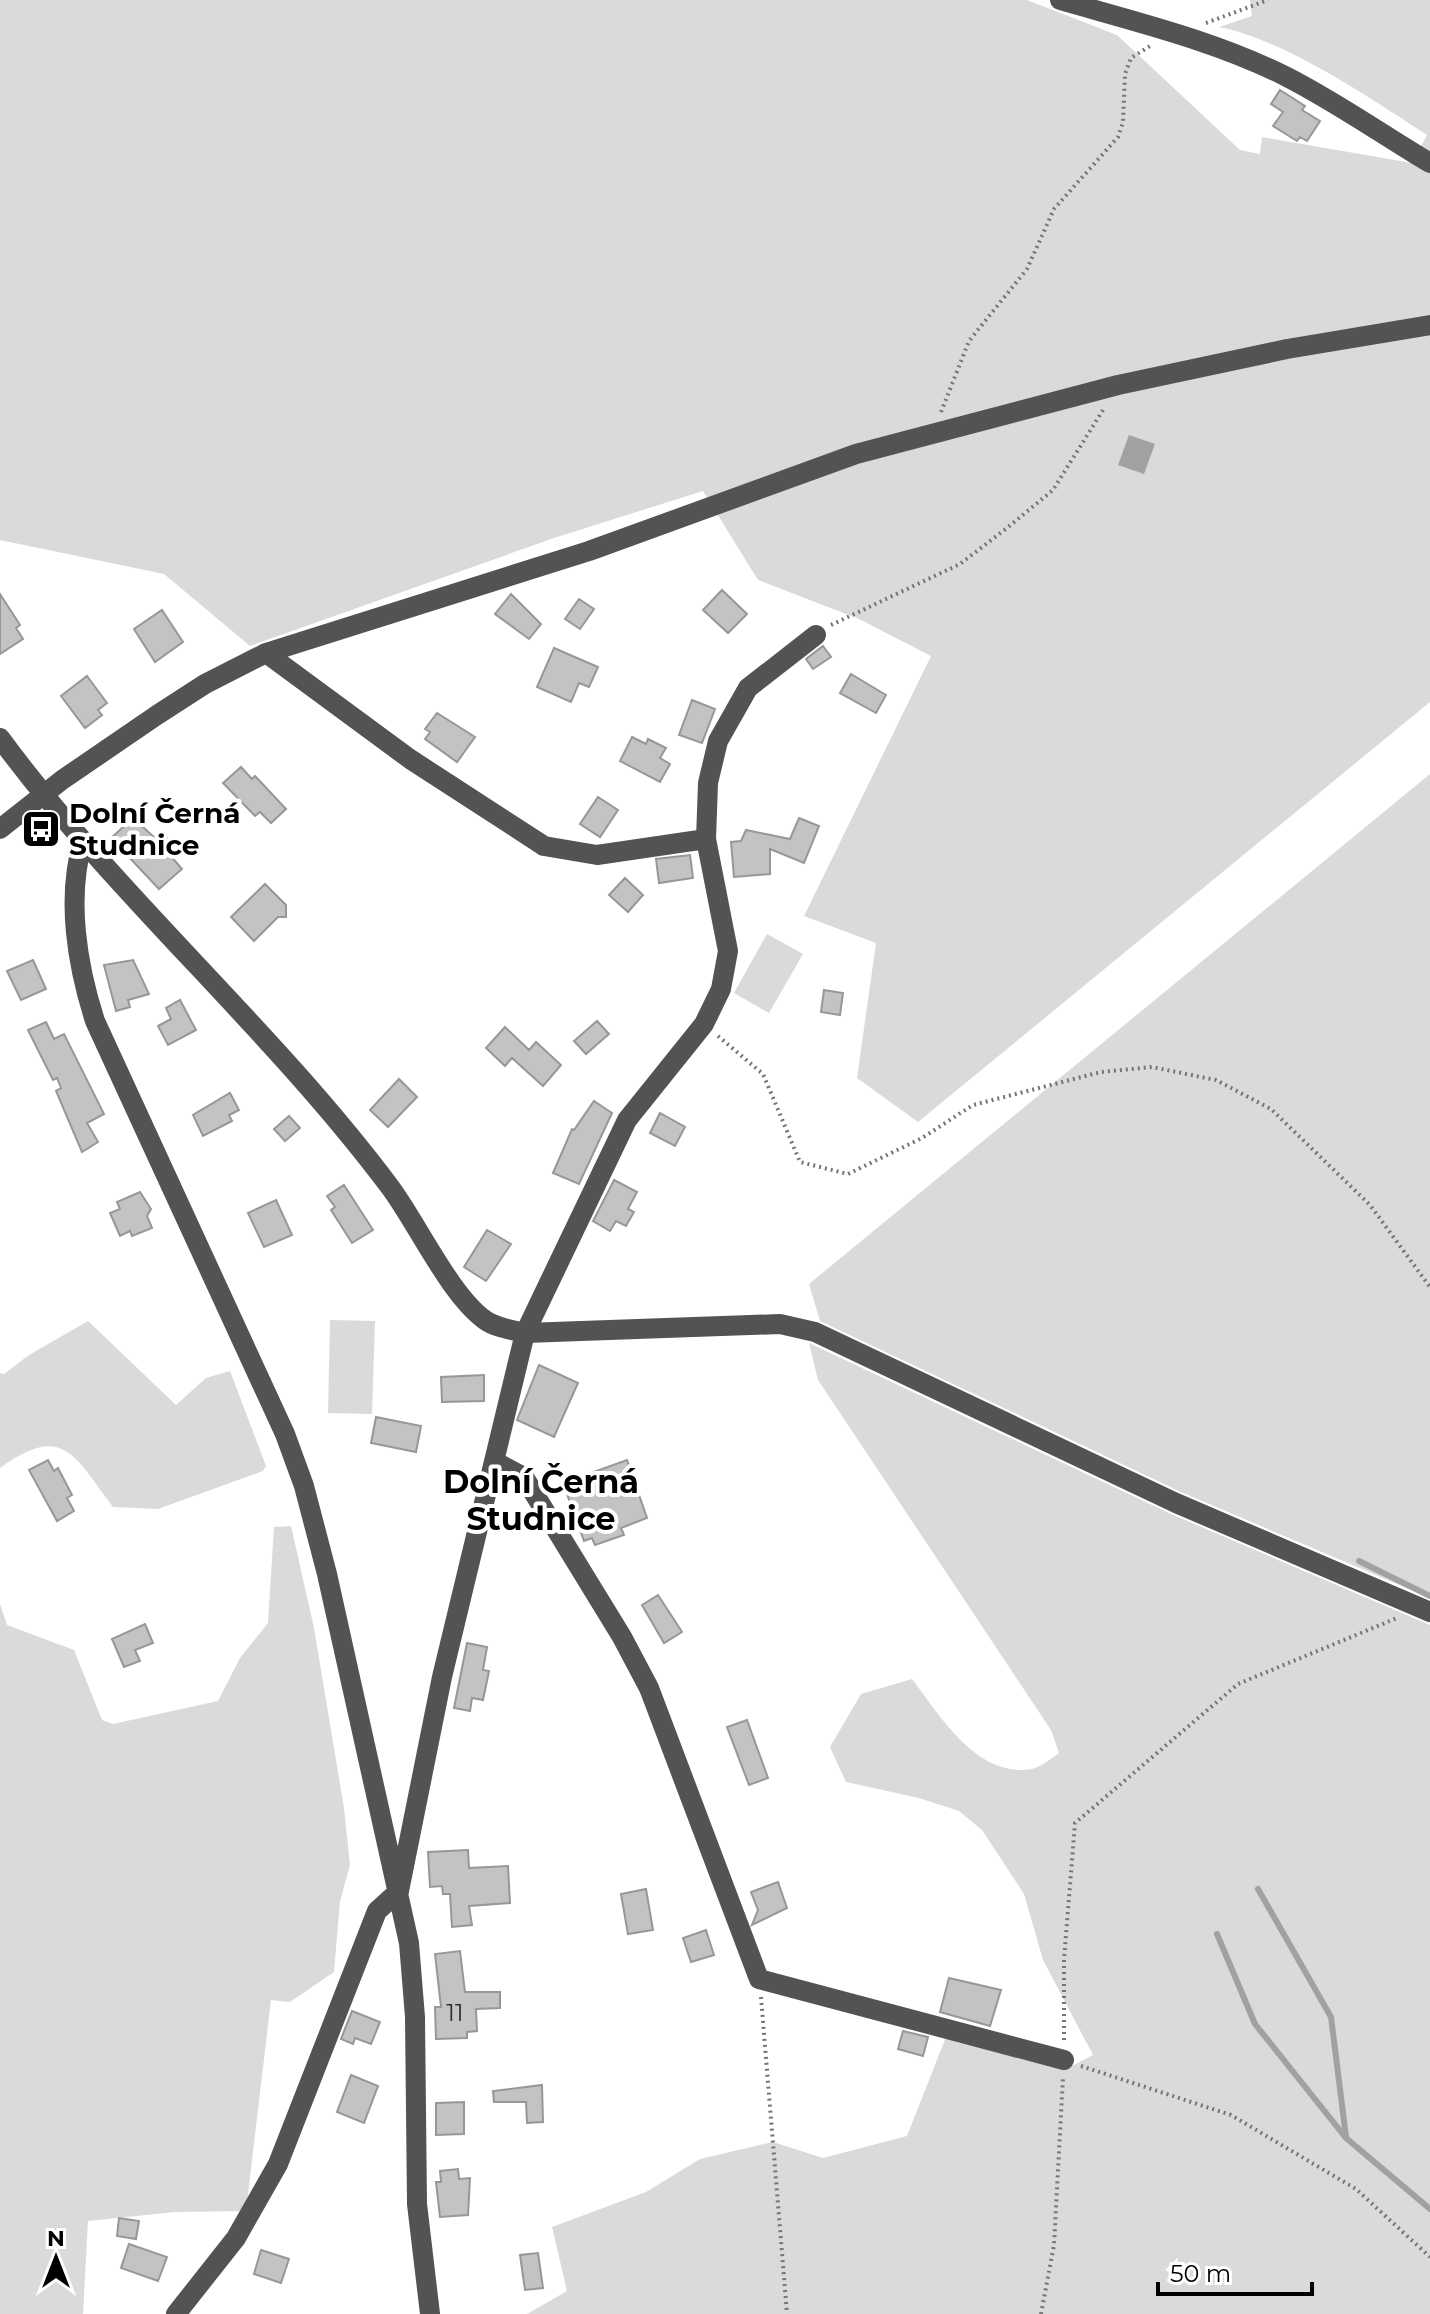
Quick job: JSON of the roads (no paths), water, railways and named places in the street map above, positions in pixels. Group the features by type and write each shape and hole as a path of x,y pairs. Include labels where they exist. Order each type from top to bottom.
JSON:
{"street":[{"path":"1060,0 1177,34 1289,78 1430,163"},
{"path":"0,829 42,795 205,684 266,653 589,551 856,454 1118,385 1287,349 1430,325"},
{"path":"176,2314 236,2238 278,2164 377,1911 399,1891 442,1677 525,1333 627,1120 704,1024 721,989 728,951 706,839 708,783 718,741 748,688 816,635"},
{"path":"266,653 410,759 544,846 597,855 706,839"},
{"path":"0,738 42,795 312,1094 380,1175 470,1306 488,1322 525,1333 780,1324 815,1332 1176,1503 1425,1610"},
{"path":"83,841 74,884 86,993 95,1021 285,1434 304,1486 409,1943 415,2017 417,2204 430,2314"},
{"path":"494,1461 524,1477 649,1688 759,1979 1064,2060"}],"waterway":[{"path":"1359,1561 1430,1596"},
{"path":"1258,1889 1331,2017 1346,2137"},
{"path":"1217,1934 1255,2024 1346,2138 1430,2209"}],"place":[{"name":"Dolní Černá Studnice","path":"41,829"}],"district":[{"name":"Dolní Černá Studnice","path":"541,1500"}]}
